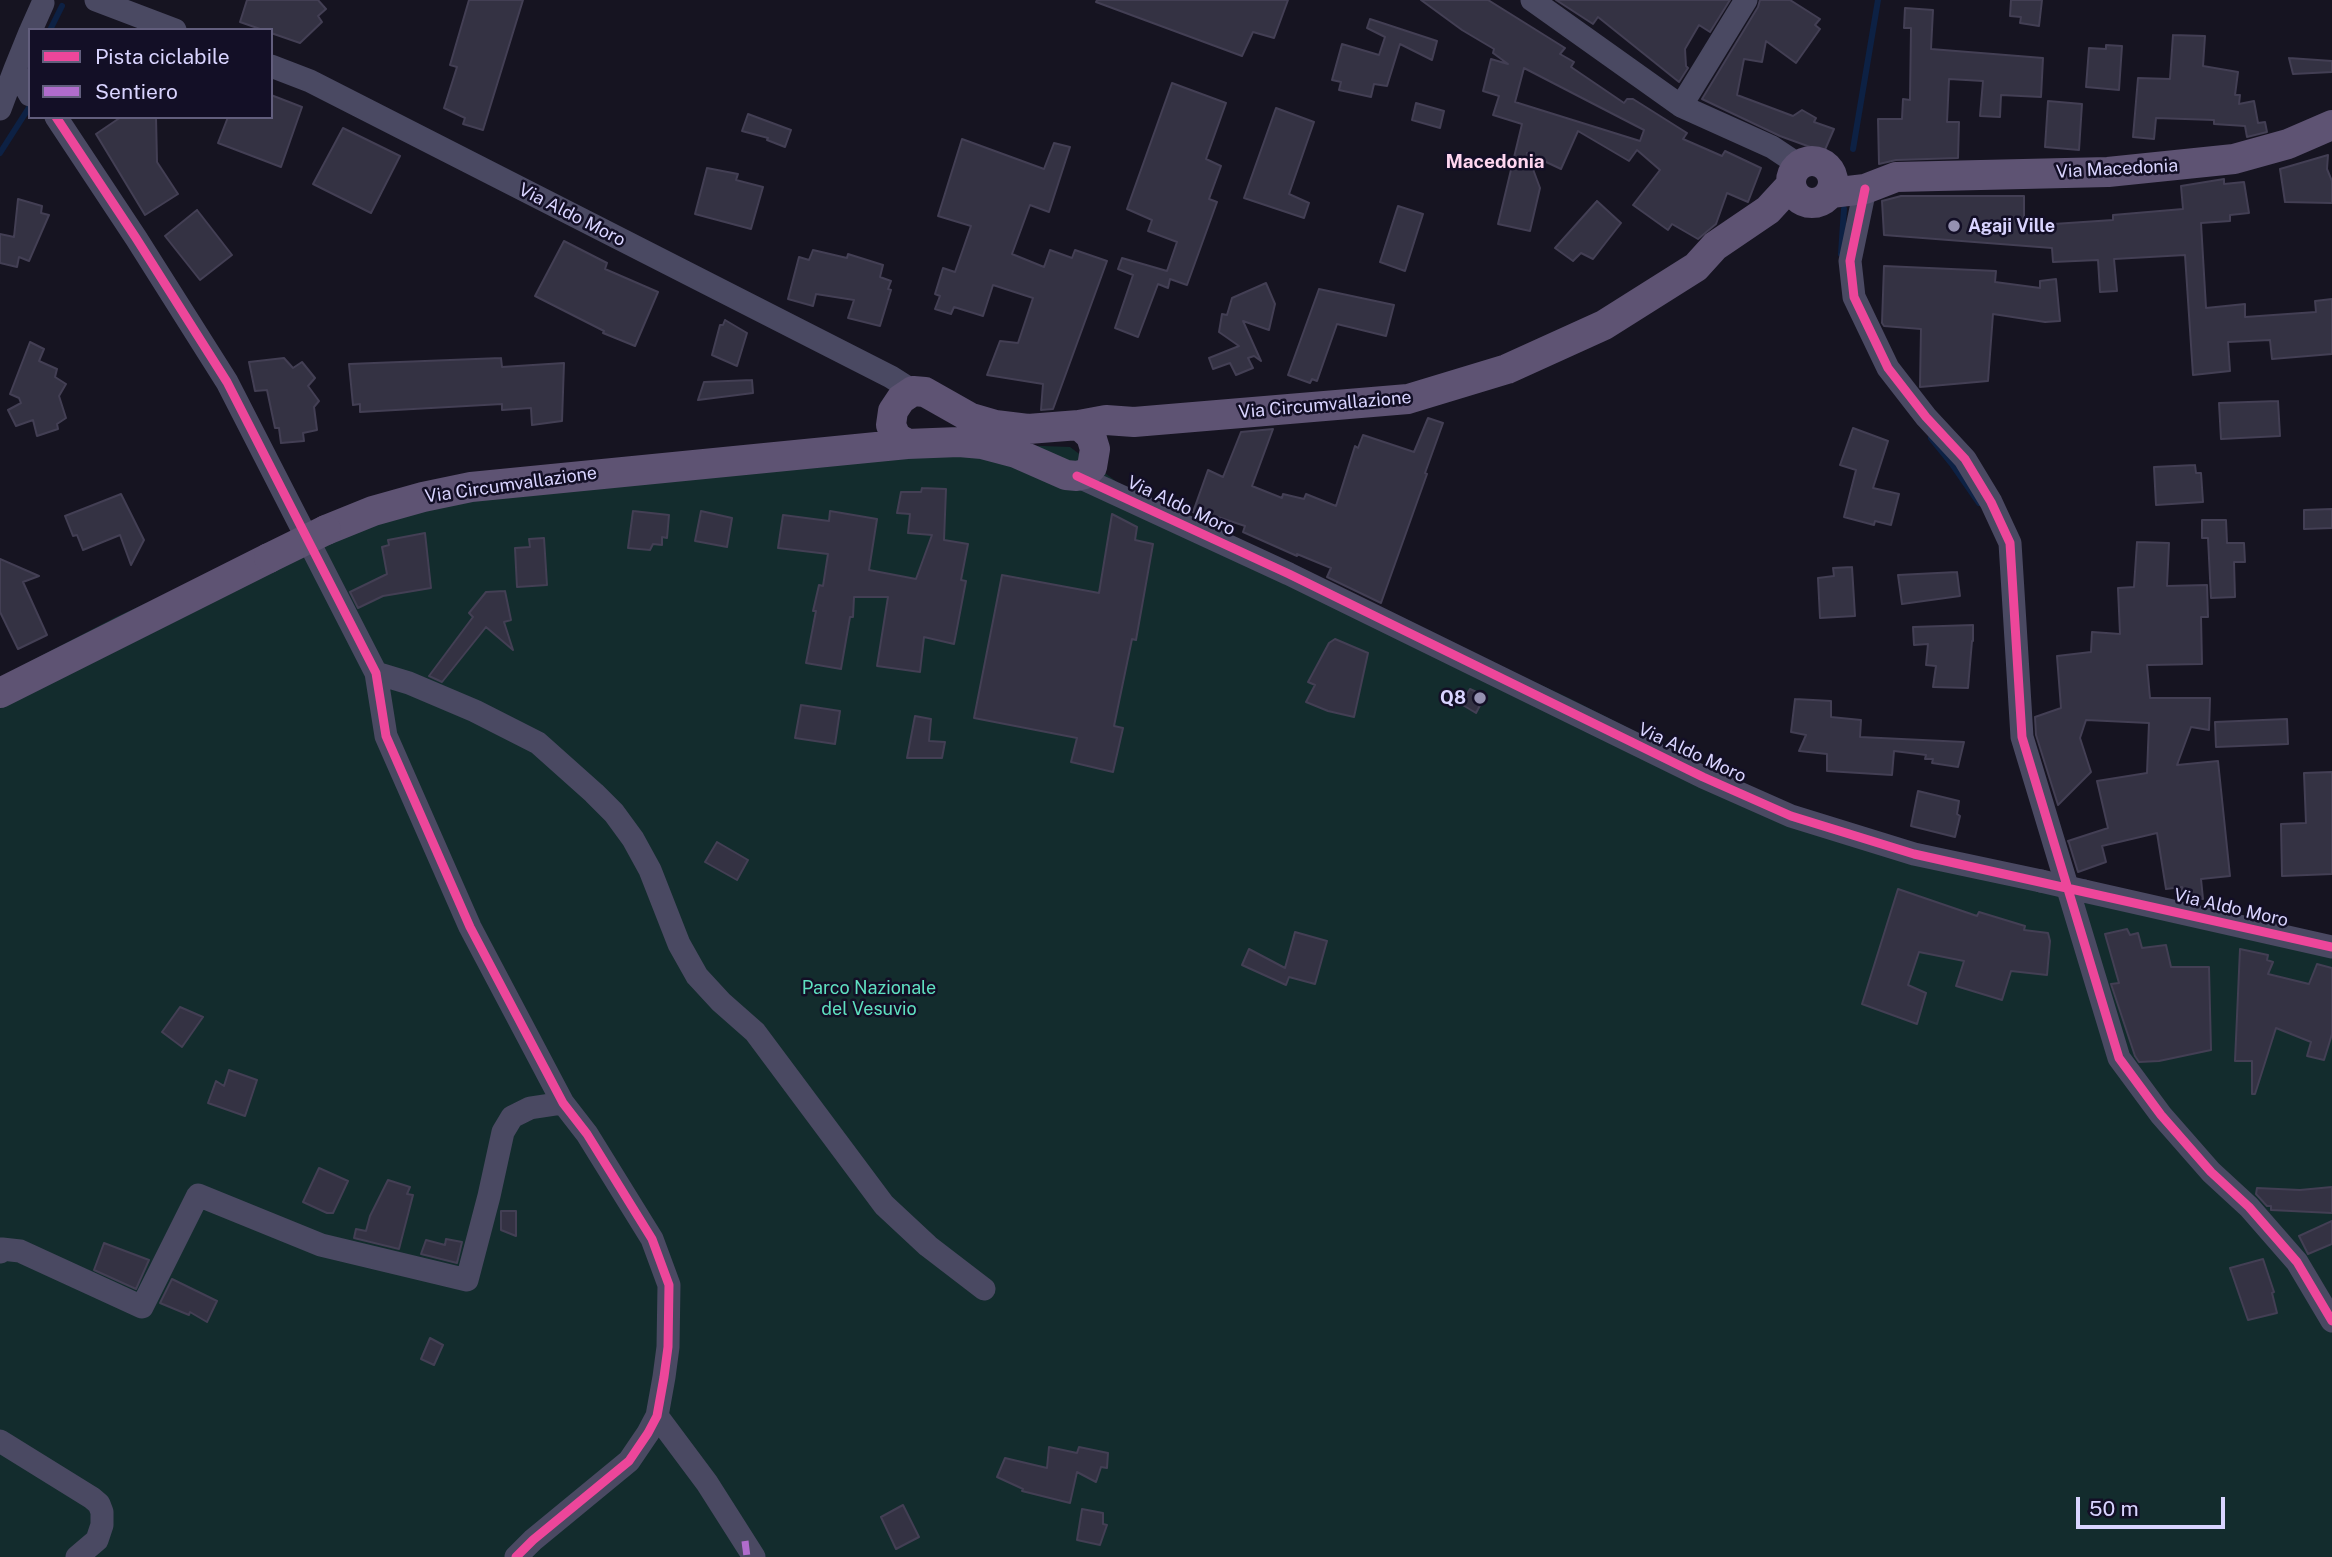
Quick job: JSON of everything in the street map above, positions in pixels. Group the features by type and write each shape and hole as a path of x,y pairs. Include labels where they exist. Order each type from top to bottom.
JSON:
{"main road":[{"name":"Via Macedonia","path":"1812,182 1872,170 1896,177 2108,172 2207,162 2234,159 2288,144 2332,125"},
{"name":"Via Macedonia","path":"1812,182 1865,189 1896,177"},
{"name":"Via Circumvallazione","path":"1086,452 1134,422 1408,400 1507,369 1592,331 1696,267 1727,258 1812,182"},
{"path":"925,392 971,418 995,425 1028,429 1086,452 1066,475 1017,453 982,444 959,442 901,418 925,392"},
{"name":"Via Circumvallazione","path":"0,693 326,530 398,504 471,487 856,448 901,418"}],"street":[{"path":"96,0 170,28"},
{"name":"Via Macedonia","path":"1532,0 1681,106 1772,148 1812,182"},
{"path":"1681,106 1746,0"},
{"path":"31,28 43,3"},
{"path":"0,109 28,36"},
{"name":"Via Aldo Moro","path":"273,67 310,81 891,377 901,418"},
{"path":"15,69 28,92"},
{"path":"57,119 227,382 376,673 386,736 470,927 563,1103 587,1134 652,1239 669,1285 668,1347 657,1416 629,1461 516,1557"},
{"path":"1865,189 1850,261 1854,297 1888,368 1926,417 1965,459 1991,502 2010,543 2022,737 2119,1058 2161,1115 2297,1262 2332,1321"},
{"name":"Via Aldo Moro","path":"1086,452 1121,495 1791,817 1914,854 2332,947"},
{"path":"376,673 409,683 475,711 538,743 614,813 633,839 650,870 679,944 697,976 755,1032 884,1205 928,1246 984,1290"},
{"path":"0,1252 2,1249 20,1251 142,1307 198,1195 321,1245 467,1280 503,1132 512,1117 530,1108 563,1103"},
{"path":"657,1416 707,1483 754,1557"},
{"path":"0,1441 99,1504 102,1525 97,1540 77,1557"}],"green space":[{"name":"Parco Nazionale del Vesuvio","path":"933,442 1070,447 1133,494 1569,698 1784,806 1970,859 2332,939 2332,1557 0,1557 0,677 116,617 302,531 405,493"}],"building":[{"path":"247,0 318,0 326,9 318,16 322,22 300,43 273,34 273,28 257,28 240,22"},
{"path":"469,0 523,0 483,130 463,124 465,118 444,108 457,67 450,65"},
{"path":"1288,0 1274,38 1253,32 1242,56 1096,2"},
{"path":"1421,0 1488,0 1565,48 1560,54 1574,62 1571,67 1624,103 1627,99 1633,99 1687,133 1683,139 1722,156 1725,151 1761,168 1748,202 1727,193 1716,224 1698,239 1672,224 1668,230 1633,205 1660,170 1637,150 1629,161 1578,131 1561,169 1527,153 1540,188 1530,231 1498,224 1522,124 1493,115 1499,96 1483,91 1491,59 1508,64 1493,53 1494,49","holes":["1524,68 1644,130 1640,141 1515,102"]},
{"path":"1556,0 1730,0 1710,32 1699,25 1685,49 1688,68 1679,82 1598,17 1593,24"},
{"path":"1760,0 1790,0 1820,19 1815,25 1820,29 1796,63 1766,41 1762,62 1744,59 1737,95 1793,116 1802,110 1816,118 1814,122 1834,129 1824,152 1780,136 1702,99"},
{"path":"2011,0 2042,0 2039,26 2020,23 2021,17 2010,16"},
{"path":"1905,8 1933,10 1931,49 2043,58 2041,97 2001,95 2000,117 1980,116 1983,81 1949,79 1947,122 1959,122 1958,158 1896,160 1879,164 1878,119 1902,119 1903,99 1910,100 1911,28 1904,28"},
{"path":"1370,19 1437,41 1432,60 1400,44 1387,86 1374,84 1371,97 1339,90 1341,82 1332,80 1342,44 1379,55 1385,37 1367,28"},
{"path":"2173,35 2205,36 2203,66 2238,72 2235,95 2240,95 2239,104 2254,101 2258,123 2265,122 2267,132 2247,137 2245,126 2214,124 2214,120 2156,118 2154,139 2133,137 2138,78 2170,79"},
{"path":"2106,45 2122,46 2119,90 2086,87 2089,48 2106,49"},
{"path":"2289,58 2332,61 2332,72 2293,74"},
{"path":"1172,83 1226,103 1206,159 1221,166 1209,199 1217,202 1187,285 1170,279 1168,288 1158,284 1138,337 1115,328 1133,275 1118,269 1122,258 1167,271 1177,242 1148,231 1152,220 1127,209"},
{"path":"273,96 302,107 281,167 218,143 227,119 273,119"},
{"path":"2048,101 2082,104 2079,150 2045,147"},
{"path":"1416,103 1444,111 1440,128 1412,120"},
{"path":"1276,108 1314,122 1289,194 1309,203 1304,218 1244,198"},
{"path":"748,114 791,130 785,147 767,140 768,138 742,131"},
{"path":"118,119 156,119 157,162 178,194 145,215 96,134"},
{"path":"343,128 400,156 371,213 313,184"},
{"path":"962,139 1044,169 1054,143 1070,147 1049,212 1030,205 1012,254 1044,267 1050,250 1072,258 1075,250 1107,261 1053,409 1041,410 1043,384 987,375 1000,341 1018,343 1033,298 993,285 983,316 954,307 951,314 935,309 940,296 935,294 943,268 955,272 971,226 938,216"},
{"path":"2328,155 2327,169 2332,181 2332,203 2285,202 2280,169"},
{"path":"707,168 738,174 736,180 763,187 751,229 695,214"},
{"path":"2224,179 2224,184 2244,182 2249,213 2230,215 2230,221 2201,223 2206,308 2245,304 2245,317 2316,312 2315,301 2332,299 2332,354 2272,359 2270,340 2228,342 2230,371 2193,375 2185,255 2114,259 2117,291 2100,292 2098,260 2053,262 2052,248 1884,235 1882,201 1901,196 2024,196 2024,226 2113,220 2113,215 2183,209 2181,186"},
{"path":"18,199 42,206 41,213 49,215 29,261 19,257 17,267 0,263 0,234 14,237"},
{"path":"1597,201 1621,223 1593,259 1581,253 1573,261 1555,248"},
{"path":"1398,206 1423,214 1405,271 1380,262"},
{"path":"197,210 232,255 200,280 165,236"},
{"path":"564,241 607,263 605,269 658,292 635,346 603,333 604,331 535,296"},
{"path":"813,250 847,258 848,254 883,265 880,277 891,281 888,289 891,290 880,326 848,318 854,300 816,294 813,306 788,299 799,257 809,260"},
{"path":"1884,266 1996,271 1995,282 2040,288 2040,281 2056,279 2060,321 2045,322 1993,314 1988,381 1920,387 1921,329 1884,326 1882,323"},
{"path":"1266,283 1275,304 1269,330 1243,321 1261,361 1254,356 1248,358 1253,368 1236,375 1230,363 1213,369 1209,358 1239,346 1219,332 1222,314 1227,315 1232,298"},
{"path":"1319,289 1394,305 1386,336 1337,324 1317,381 1312,379 1310,383 1288,375"},
{"path":"725,320 747,333 737,366 712,355 720,325 723,325"},
{"path":"30,342 44,349 39,361 57,369 55,377 66,384 59,396 66,418 57,424 58,429 37,436 33,420 16,426 8,410 21,403 19,398 10,394"},
{"path":"284,358 293,368 302,362 315,378 308,386 319,401 314,407 317,430 303,433 304,441 281,443 267,390 255,391 249,362"},
{"path":"501,358 502,367 564,363 562,421 532,425 531,408 502,410 502,404 360,412 360,404 353,405 349,364"},
{"path":"752,380 753,393 698,400 704,382"},
{"path":"2278,401 2280,436 2221,439 2219,403"},
{"path":"1428,418 1443,423 1381,603 1327,577 1331,568 1243,532 1245,526 1215,516 1213,521 1193,512 1208,470 1223,477 1241,432 1273,429 1252,486 1282,498 1283,494 1304,499 1306,494 1336,506 1355,446 1358,448 1363,435 1414,452"},
{"path":"1853,428 1888,441 1873,488 1899,494 1891,525 1875,521 1874,525 1844,517 1856,470 1840,465"},
{"path":"2195,465 2196,473 2201,473 2203,502 2156,505 2154,467"},
{"path":"922,488 946,489 944,540 968,544 961,580 966,581 954,644 924,637 920,672 877,666 888,597 854,597 853,617 850,617 841,669 806,663 816,611 813,611 819,585 823,586 828,554 778,548 783,515 829,521 830,511 877,519 869,570 916,579 932,535 908,533 910,514 897,513 901,492 921,492"},
{"path":"121,494 144,540 131,565 120,535 83,550 77,535 73,536 65,516"},
{"path":"2332,509 2332,528 2304,529 2304,510"},
{"path":"633,511 669,515 667,538 662,537 662,545 653,544 650,550 628,548"},
{"path":"701,511 732,518 727,547 695,541"},
{"path":"1112,514 1137,527 1135,540 1153,544 1136,640 1132,639 1114,726 1123,728 1113,772 1071,762 1077,738 974,718 1002,575 1099,593"},
{"path":"2202,520 2226,520 2227,543 2244,543 2245,562 2234,562 2235,597 2211,598 2208,538 2202,538"},
{"path":"425,533 431,588 383,596 358,608 350,592 387,574 382,547 389,545 388,540"},
{"path":"544,538 547,585 517,587 515,548 530,547 529,539"},
{"path":"2137,542 2169,543 2167,586 2207,585 2208,617 2201,617 2202,664 2147,665 2150,698 2210,698 2209,730 2191,727 2177,765 2218,761 2230,876 2201,879 2203,899 2182,897 2182,887 2166,889 2157,833 2102,846 2106,862 2078,872 2068,841 2108,828 2097,781 2147,773 2149,723 2086,720 2080,738 2091,772 2058,805 2036,735 2035,717 2061,708 2057,656 2091,652 2092,632 2120,634 2118,588 2134,587"},
{"path":"0,559 39,576 23,582 47,635 18,649 0,612"},
{"path":"1852,567 1855,616 1820,618 1818,578 1834,576 1833,568"},
{"path":"1957,572 1960,596 1902,604 1898,575"},
{"path":"505,591 511,620 504,622 513,650 486,627 442,682 429,676 473,617 469,613 486,592"},
{"path":"1973,625 1968,688 1933,687 1936,666 1926,665 1928,644 1914,645 1913,627"},
{"path":"1335,639 1368,653 1354,717 1306,702 1315,685 1308,682 1329,643"},
{"path":"1470,689 1485,696 1476,713 1461,704"},
{"path":"1795,699 1831,701 1831,717 1861,720 1860,737 1964,742 1958,767 1932,763 1933,759 1925,759 1926,755 1894,751 1892,775 1827,771 1827,754 1799,751 1806,735 1791,732"},
{"path":"801,705 840,711 835,744 795,738"},
{"path":"915,716 931,719 929,741 945,742 942,758 907,758"},
{"path":"2287,719 2288,744 2216,747 2215,722"},
{"path":"2332,772 2332,874 2282,876 2281,824 2306,823 2304,773"},
{"path":"1918,791 1959,801 1957,814 1960,816 1955,837 1911,826"},
{"path":"717,842 748,860 737,880 705,862"},
{"path":"1898,889 1977,916 1979,912 2025,926 2024,930 2048,933 2050,941 2047,975 2011,971 2002,1000 1956,986 1964,961 1919,952 1908,985 1926,993 1917,1024 1862,1004"},
{"path":"2127,929 2130,935 2138,933 2142,948 2166,945 2171,967 2209,967 2211,1050 2159,1061 2139,1062 2111,984 2119,983 2105,934"},
{"path":"1295,932 1327,941 1315,984 1289,977 1286,985 1242,965 1249,949 1285,968"},
{"path":"2240,949 2268,955 2267,960 2273,962 2268,974 2309,984 2317,964 2332,968 2332,1034 2324,1060 2307,1056 2311,1042 2276,1028 2255,1094 2252,1094 2252,1061 2235,1061"},
{"path":"180,1007 203,1017 182,1047 162,1032"},
{"path":"229,1070 257,1080 245,1116 208,1103 216,1081 224,1086"},
{"path":"319,1168 348,1181 333,1213 303,1202"},
{"path":"388,1180 410,1187 407,1194 413,1195 399,1249 354,1238 356,1229 366,1231 370,1216"},
{"path":"2332,1187 2332,1213 2271,1210 2271,1206 2267,1206 2256,1194 2257,1188 2300,1190"},
{"path":"501,1211 516,1211 516,1236 501,1230"},
{"path":"2332,1221 2332,1244 2308,1254 2299,1236"},
{"path":"446,1239 462,1242 457,1263 421,1254 426,1240 445,1245"},
{"path":"104,1243 149,1260 136,1289 94,1270"},
{"path":"2263,1259 2274,1292 2272,1293 2277,1313 2248,1320 2230,1268"},
{"path":"172,1279 217,1301 207,1322 190,1312 189,1315 160,1303"},
{"path":"430,1338 443,1345 434,1365 421,1359"},
{"path":"1049,1447 1077,1453 1079,1447 1108,1453 1107,1468 1101,1467 1096,1482 1077,1472 1070,1503 1022,1491 1023,1489 997,1477 1005,1458 1047,1468"},
{"path":"903,1505 919,1537 896,1549 881,1517"},
{"path":"1082,1509 1103,1513 1103,1524 1107,1525 1100,1545 1077,1540"}],"waterway":[{"path":"1853,149 1878,0"},
{"path":"51,28 62,6"},
{"path":"0,153 28,109"},
{"path":"1841,254 1844,209"},
{"path":"1931,438 1979,503"}],"marked path":[{"path":"745,1541 747,1557"}],"cycle path":[{"path":"57,119 227,382 376,673 386,736 470,927 563,1103 587,1134 652,1239 669,1285 668,1347 664,1377 657,1416 648,1433 629,1461 516,1557"},
{"path":"1865,189 1850,261 1854,297 1888,368 1926,417 1965,459 1991,502 2010,543 2022,737 2119,1058 2161,1115 2211,1172 2249,1207 2297,1262 2332,1321"},
{"path":"1077,476 1289,574 1703,777 1791,816 1914,854 2332,947"}],"place":[{"name":"Agaji Ville","path":"1954,226"},
{"name":"Q8","path":"1480,698"}],"district":[{"name":"Macedonia","path":"1495,162"}]}
